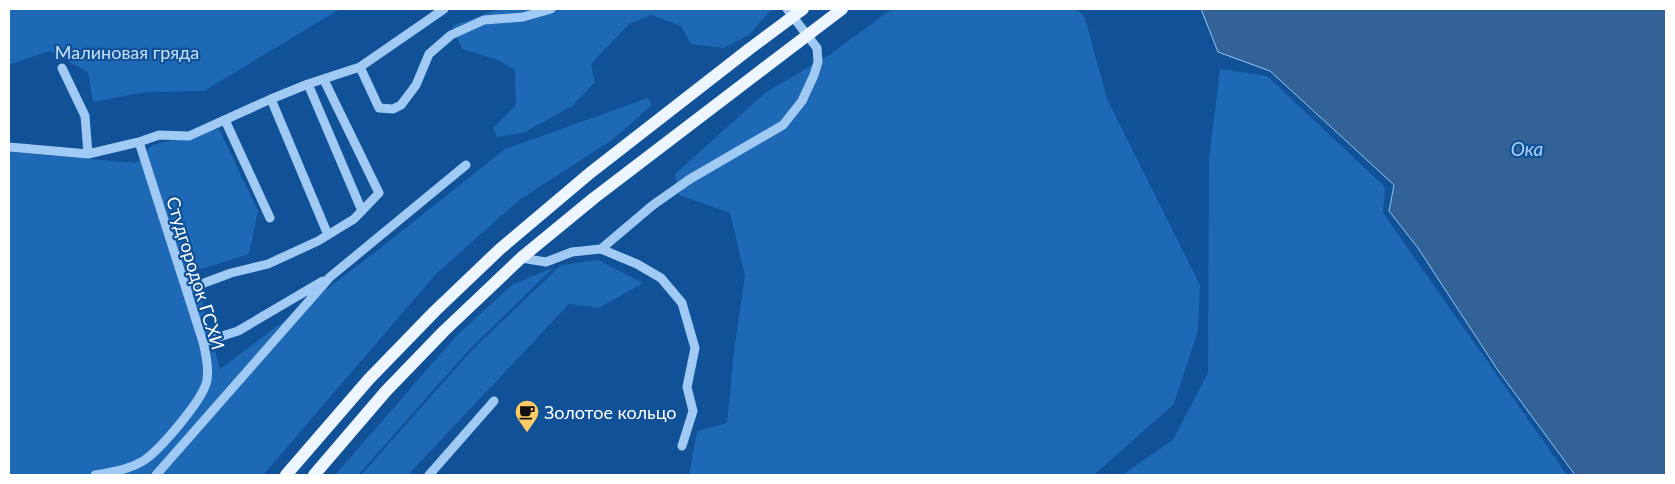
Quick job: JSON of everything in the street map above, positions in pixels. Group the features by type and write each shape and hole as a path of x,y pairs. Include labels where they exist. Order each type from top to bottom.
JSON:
{"main road":[{"path":"286,475 369,378 500,249 590,173 803,9"},
{"path":"314,475 386,392 444,331 521,258 594,198 842,9"}],"lane":[{"path":"9,147 88,154 139,142 159,135 189,136 308,84 360,67 444,9"},
{"path":"360,67 379,108 393,109 401,105 416,85 429,54 451,35 484,20 523,17 551,9"},
{"path":"601,249 653,205 690,179 782,125 802,101 818,62 817,48 787,9"},
{"path":"62,68 85,116 88,154"},
{"path":"188,289 231,273 268,264 318,241 354,219 378,193 324,80"},
{"path":"308,84 362,211"},
{"path":"271,99 328,235"},
{"path":"225,120 270,218"},
{"name":"Студгородок ГСХИ","path":"95,475 121,471 144,460 172,434 196,402 207,382 204,342 139,142"},
{"path":"156,475 330,277 466,165"},
{"path":"521,258 546,262 572,252 601,249 637,264 661,278 682,303 695,348 687,387 693,410 682,446"},
{"path":"204,342 238,330 330,277"},
{"path":"429,475 494,402"}],"green space":[{"name":"Малиновая гряда","path":"9,9 340,9 204,91 145,92 93,102 88,72 49,51 9,65"},
{"path":"499,9 772,9 749,35 723,48 691,44 681,26 651,15 629,24 591,64 595,82 572,106 523,133 497,137 493,128 516,105 515,70 498,60 462,49 452,26"},
{"path":"892,9 1077,9 1085,18 1107,99 1200,285 1198,331 1174,404 1094,475 689,475 697,431 727,423 734,351 745,276 730,213 679,195 675,174 765,93 829,55"},
{"path":"1220,69 1267,76 1385,187 1383,213 1567,475 1122,475 1173,440 1208,373 1209,159"},
{"path":"648,98 652,105 612,140 519,200 436,274 263,475 9,475 9,152 136,163 152,145 219,129 258,211 249,254 205,268 181,271 192,272 204,307 220,369 373,254 505,149"},
{"path":"598,260 643,283 599,308 569,304 408,475 361,475 471,351 561,265"},
{"path":"554,267 468,351 358,475 335,475 458,334 512,285"}],"water":[{"name":"Ока","path":"1201,9 1666,9 1666,475 1575,475 1497,369 1418,248 1389,211 1394,185 1270,71 1218,52"}],"place":[{"name":"Золотое кольцо","path":"527,433"}]}
